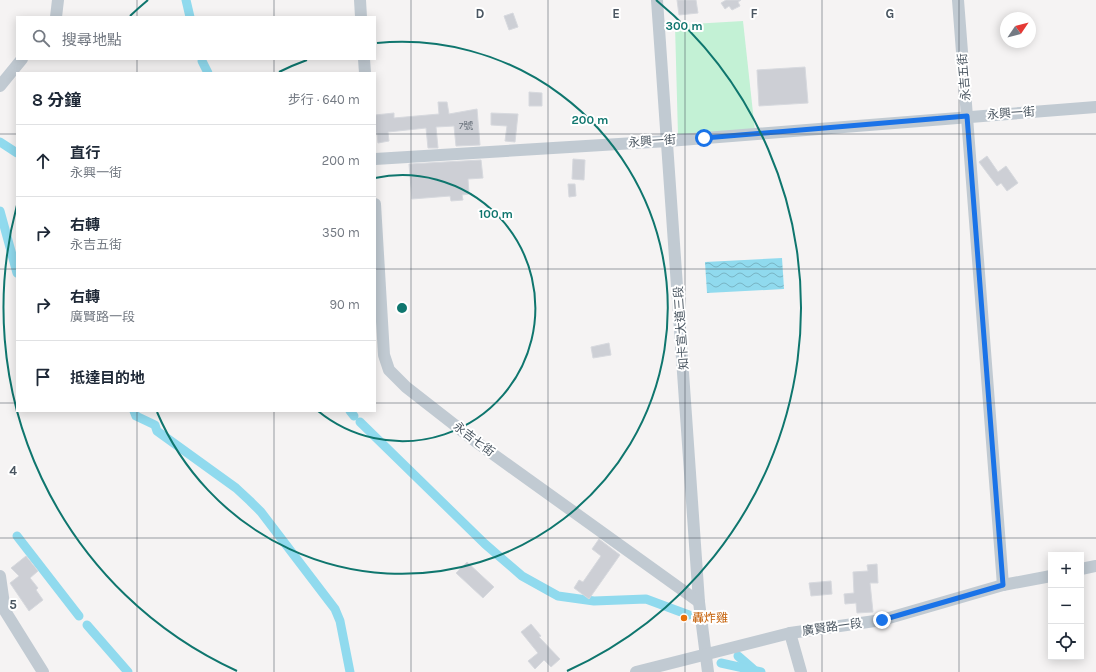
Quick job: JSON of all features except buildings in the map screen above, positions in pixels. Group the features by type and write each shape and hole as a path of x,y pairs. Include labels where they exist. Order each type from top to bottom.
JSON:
{"street":[{"path":"56,16 58,0"},
{"path":"360,0 361,16"},
{"name":"知卡宣大道三段","path":"656,0 668,141 699,602 708,672"},
{"name":"永吉五街","path":"958,0 1003,585"},
{"path":"0,86 21,60"},
{"path":"364,60 365,72"},
{"name":"永興一街","path":"376,159 668,141 967,116 1096,107"},
{"name":"永吉七街","path":"376,221 384,354 389,370 406,387 479,444 699,602"},
{"path":"1084,568 1096,566"},
{"path":"0,576 5,611 43,672"},
{"name":"廣賢路一段","path":"636,672 706,656 790,633 882,620 1003,585 1048,577"},
{"path":"790,633 801,672"}],"green space":[{"path":"743,21 755,131 678,136 675,25"}],"water":[{"path":"782,258 784,289 707,293 705,262"}],"waterway":[{"path":"186,0 190,16"},
{"path":"202,61 208,72"},
{"path":"0,142 16,152"},
{"path":"0,211 16,269"},
{"path":"134,412 136,416 155,425 157,431 236,488 261,512 335,609 340,621 350,672"},
{"path":"351,412 354,416"},
{"path":"360,422 485,544 522,576 558,596 594,601 646,599 689,615"},
{"path":"17,536 79,616"},
{"path":"87,625 128,672"},
{"path":"738,656 753,669"},
{"path":"721,663 761,672"}],"place":[{"name":"轟炸雞","path":"684,618"}],"route":[{"path":"704,138 967,116 1003,585 882,620"}]}
